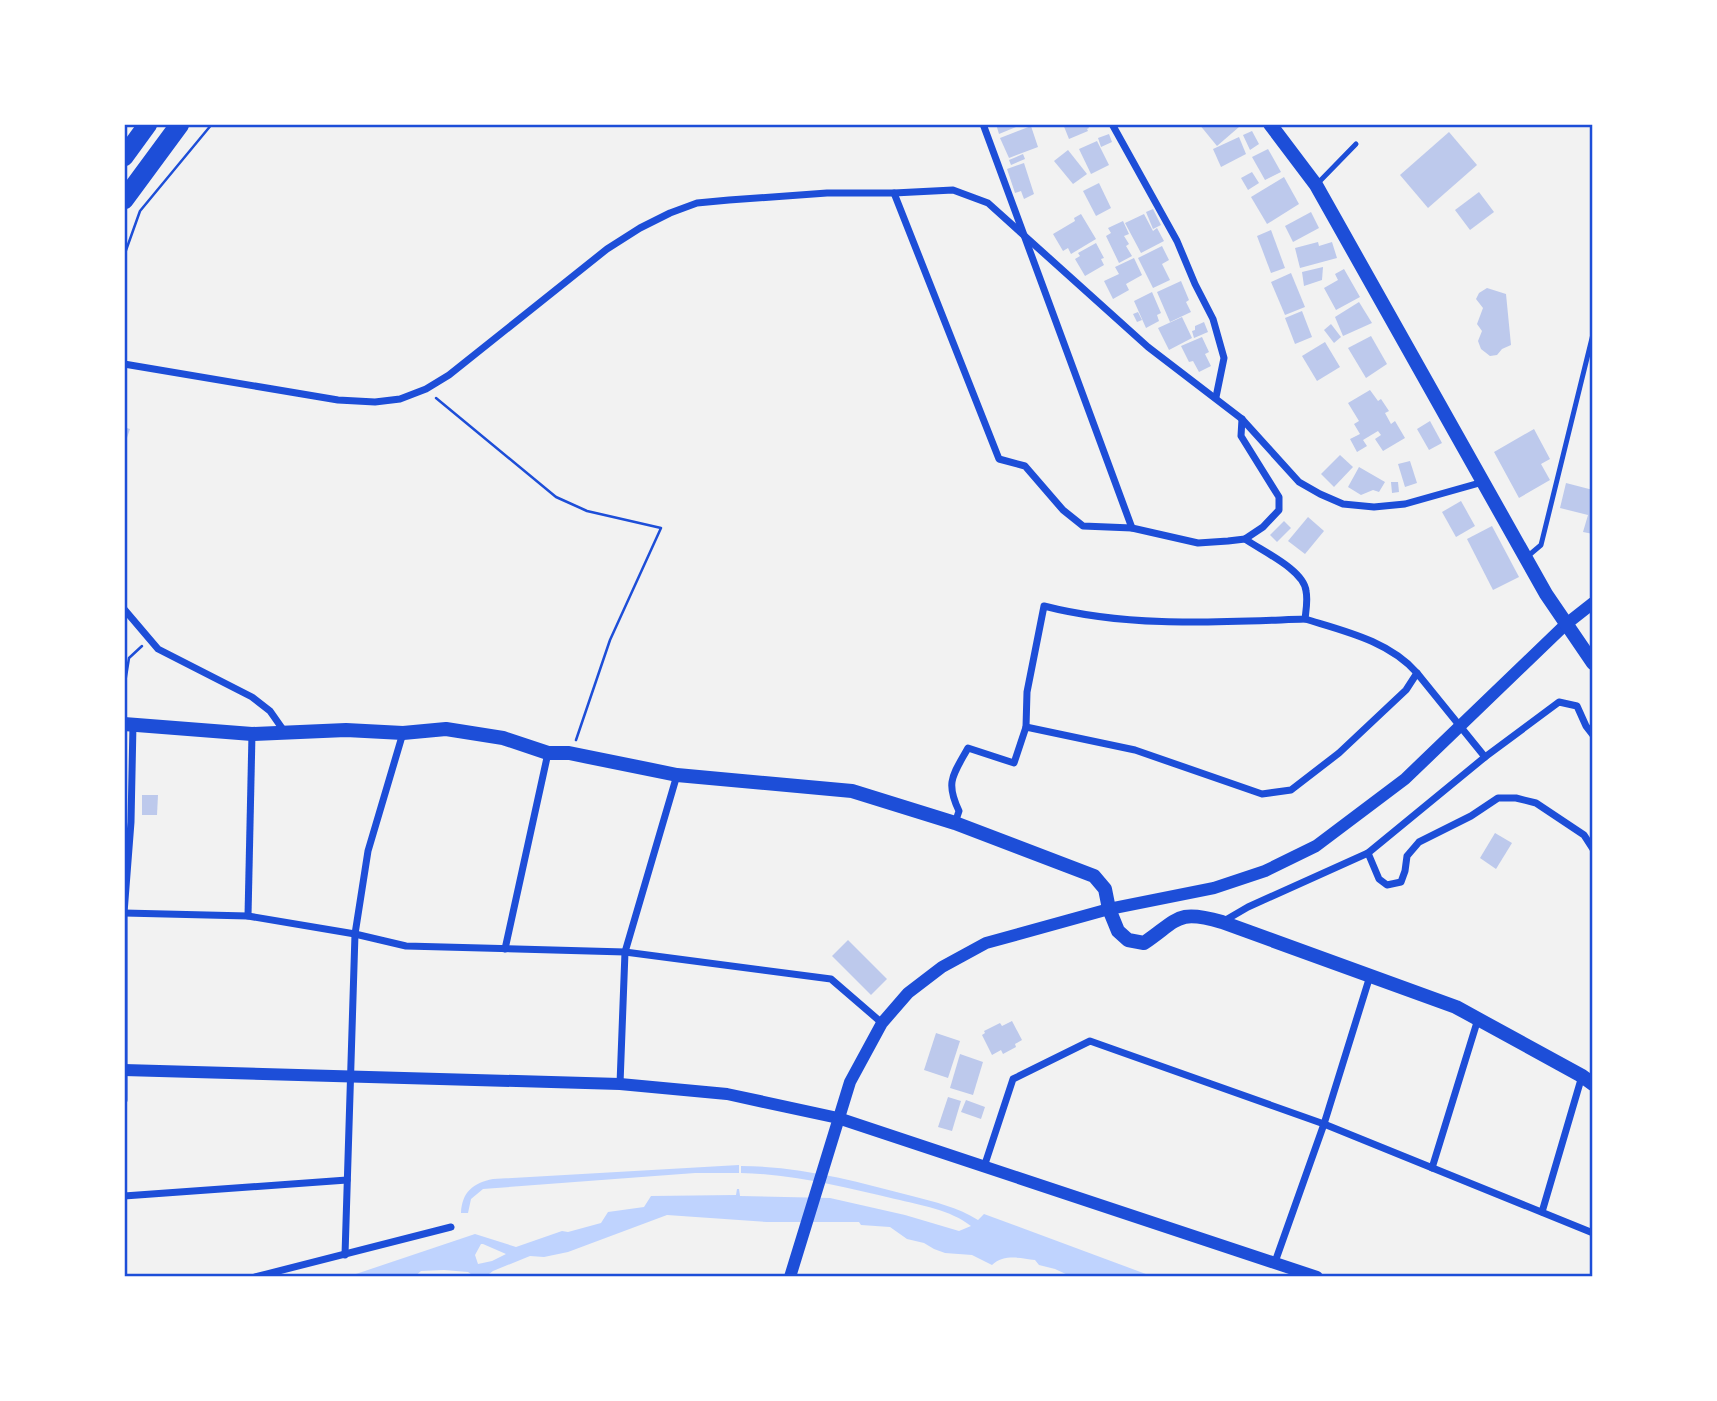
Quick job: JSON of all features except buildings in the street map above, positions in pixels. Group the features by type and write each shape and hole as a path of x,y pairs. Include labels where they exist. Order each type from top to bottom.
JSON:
{"highway":[{"path":"124,157 148,124"},
{"path":"124,200 180,124"}],"main road":[{"path":"1270,124 1316,185 1526,558 1565,625 1593,663"},
{"path":"129,724 252,734 346,730 403,733 446,729 503,738 548,753 569,753 677,775 852,790 955,823 1094,876 1105,889 1118,931 1128,940 1144,943 1177,918 1198,915 1222,922 1456,1007 1588,1080"}],"street":[{"path":"983,124 1132,528"},
{"path":"1112,124 1177,241 1213,319 1224,358 1216,397"},
{"path":"124,364 338,400 375,402 400,399 426,389 449,375 607,249 670,213 697,203 729,200 827,193 953,190 988,203 1148,346 1242,419 1298,482 1343,504 1374,507 1405,504 1483,482"},
{"path":"894,193 999,459 1025,466 1063,510 1083,526 1132,528 1198,542 1245,539 1263,527 1279,510 1279,497 1241,436 1242,419"},
{"path":"1245,539 1294,569 1307,588 1306,619"},
{"path":"790,1277 850,1082 882,1023 908,993 942,967 986,943 1109,909 1214,888 1265,871 1316,846 1405,779 1565,625 1593,603"},
{"path":"955,823 959,811 952,797 950,780 968,748 1014,763 1026,727 1027,692 1044,606 1074,614 1180,622 1306,619 1356,635 1395,653 1416,673 1485,757"},
{"path":"124,609 158,649 252,697 270,711 285,733"},
{"path":"1026,727 1135,750 1262,794 1291,790 1339,753 1406,690 1416,673"},
{"path":"1222,922 1248,907 1368,853 1485,757 1559,702 1577,706 1593,735"},
{"path":"124,1100 124,913 131,822 129,724"},
{"path":"345,1255 355,934 368,851 403,733"},
{"path":"248,916 252,734"},
{"path":"505,949 548,753"},
{"path":"620,1084 625,952 677,775"},
{"path":"1368,853 1379,879 1387,886 1401,882 1407,856 1419,842 1471,816 1498,798 1516,798 1536,803 1584,835 1593,849"},
{"path":"124,913 248,916 355,934 406,946 625,952 831,979 882,1023"},
{"path":"1275,1262 1324,1124 1370,976"},
{"path":"1432,1168 1478,1019"},
{"path":"984,1167 1013,1079 1090,1041 1324,1124 1593,1233"},
{"path":"125,1070 620,1084 727,1094 838,1118 1317,1277"},
{"path":"1542,1212 1588,1080"},
{"path":"124,1196 347,1180"},
{"path":"255,1277 451,1227"}],"lane":[{"path":"1316,185 1356,144"},
{"path":"1526,558 1541,545 1593,334"}],"path":[{"path":"124,257 140,211 212,124"},
{"path":"426,389 556,497 587,511 661,528 610,639 578,736 569,753"},
{"path":"124,689 129,657 149,639"}],"water":[{"path":"739,1165 739,1173 695,1173 483,1189 471,1199 468,1213 461,1213 466,1194 474,1186 493,1179"},
{"path":"741,1166 763,1167 827,1175 870,1185 946,1205 978,1220 984,1214 1154,1277 1070,1276 1039,1265 1035,1260 1018,1258 1002,1259 992,1265 972,1255 945,1253 924,1243 907,1239 890,1227 861,1225 859,1222 767,1222 667,1215 568,1252 544,1257 530,1256 485,1277 444,1270 421,1271 414,1277 347,1277 475,1234 516,1247 562,1231 568,1232 601,1223 608,1212 644,1207 651,1196 736,1195 739,1189 740,1196 830,1198 905,1215 959,1231 971,1226 935,1209 857,1190 800,1179 741,1173","holes":["483,1244 506,1254 478,1264 475,1255"]}]}
